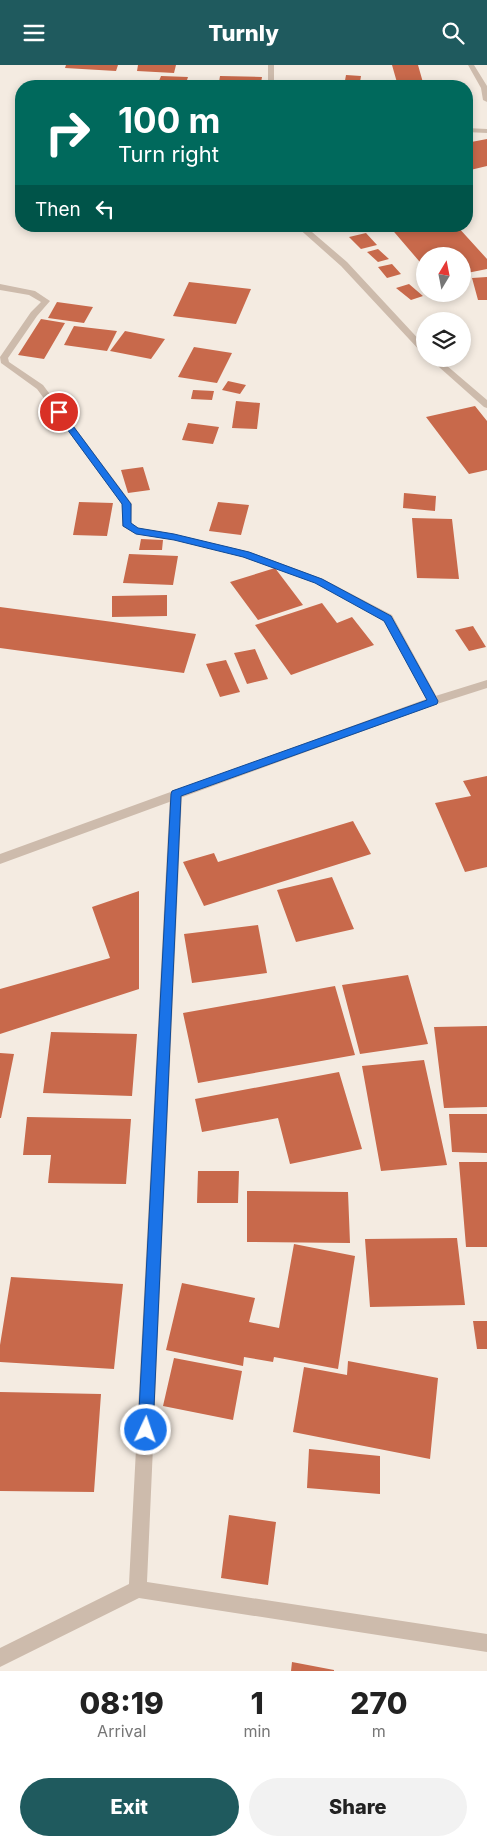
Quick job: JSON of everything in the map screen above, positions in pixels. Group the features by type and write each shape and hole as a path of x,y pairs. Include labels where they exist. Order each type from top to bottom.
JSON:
{"street":[{"path":"271,65 271,80"},
{"path":"471,65 485,88 487,100"},
{"path":"473,130 487,131"},
{"path":"307,232 344,264 416,341"},
{"path":"0,287 32,293 46,301 34,314 4,358 5,363 40,387 127,504 126,524 136,531 183,539 246,554 319,581 388,619 433,701"},
{"path":"443,367 487,405"},
{"path":"0,859 433,701 487,684"},
{"path":"138,1589 176,794"},
{"path":"0,1657 138,1589 487,1643"}],"building":[{"path":"66,65 118,65 116,71 65,68"},
{"path":"138,65 176,65 174,73 137,71"},
{"path":"392,65 418,65 422,80 396,80"},
{"path":"346,75 361,76 360,80 345,80"},
{"path":"161,76 188,77 187,80 159,80"},
{"path":"220,76 262,77 262,80 219,80"},
{"path":"487,139 487,166 473,169 473,142"},
{"path":"394,232 462,232 487,259 487,269 471,272 471,247 416,247 416,258"},
{"path":"366,233 377,245 361,249 349,237"},
{"path":"378,249 389,259 378,262 367,252"},
{"path":"392,264 401,274 387,278 378,267"},
{"path":"487,277 487,300 478,300 472,278"},
{"path":"189,282 251,289 236,324 173,316"},
{"path":"409,284 416,290 416,298 411,300 396,288"},
{"path":"57,302 93,307 84,323 48,318"},
{"path":"41,319 65,323 44,359 18,355"},
{"path":"74,326 117,331 107,351 64,345"},
{"path":"125,331 165,339 151,359 110,351"},
{"path":"194,347 232,353 217,383 178,377"},
{"path":"228,381 246,385 240,394 222,390"},
{"path":"193,390 214,391 212,400 191,399"},
{"path":"236,401 260,403 257,429 232,428"},
{"path":"475,406 487,421 487,470 469,474 426,417"},
{"path":"188,423 219,427 213,444 182,440"},
{"path":"143,467 150,490 128,493 121,470"},
{"path":"404,493 436,496 435,511 403,508"},
{"path":"79,502 113,503 107,536 73,535"},
{"path":"218,502 249,505 241,535 209,531"},
{"path":"412,518 452,519 459,579 417,578"},
{"path":"141,539 163,540 162,550 139,550"},
{"path":"129,554 178,556 173,585 123,583"},
{"path":"275,568 303,605 258,620 230,582"},
{"path":"167,595 167,616 112,617 112,596"},
{"path":"322,603 337,623 352,617 374,645 291,675 255,625"},
{"path":"0,607 196,634 184,673 0,648"},
{"path":"473,626 486,647 469,651 455,630"},
{"path":"255,649 268,679 247,684 234,653"},
{"path":"226,660 240,692 220,697 206,664"},
{"path":"487,776 487,867 465,872 435,803 471,796 463,781"},
{"path":"353,821 371,854 204,906 183,862 214,853 218,862"},
{"path":"332,877 354,929 296,942 277,890"},
{"path":"139,891 139,989 0,1034 0,989 110,958 92,907"},
{"path":"258,925 267,973 192,983 184,934"},
{"path":"408,975 428,1044 360,1054 342,985"},
{"path":"335,986 355,1055 198,1083 183,1013"},
{"path":"487,1026 487,1107 444,1108 434,1027"},
{"path":"51,1032 137,1034 132,1096 43,1093"},
{"path":"0,1053 14,1054 1,1118 0,1118"},
{"path":"424,1060 447,1165 381,1171 362,1066"},
{"path":"339,1072 362,1149 290,1164 278,1118 202,1132 195,1099"},
{"path":"449,1114 487,1114 487,1153 452,1152"},
{"path":"27,1117 131,1119 126,1184 48,1183 51,1155 23,1155"},
{"path":"459,1162 487,1162 487,1247 466,1247"},
{"path":"198,1171 239,1171 238,1203 197,1203"},
{"path":"247,1191 348,1192 350,1243 247,1242"},
{"path":"457,1238 465,1305 370,1307 365,1239"},
{"path":"294,1244 355,1256 338,1369 274,1357 273,1362 244,1357 243,1366 166,1350 182,1283 255,1298 249,1322 279,1328"},
{"path":"11,1277 123,1284 114,1369 0,1362 0,1345"},
{"path":"473,1321 487,1321 487,1349 477,1349"},
{"path":"174,1358 242,1371 233,1420 163,1406"},
{"path":"348,1361 438,1378 430,1459 293,1432 304,1367 347,1375"},
{"path":"0,1392 101,1394 94,1492 0,1491"},
{"path":"309,1449 380,1456 380,1494 307,1488"},
{"path":"229,1515 276,1522 268,1585 221,1578"},
{"path":"292,1662 334,1670 334,1671 291,1671"}],"route":[{"path":"59,412 127,504 126,524 136,531 174,537 246,554 319,581 388,619 433,701 176,794 146,1430"}]}
